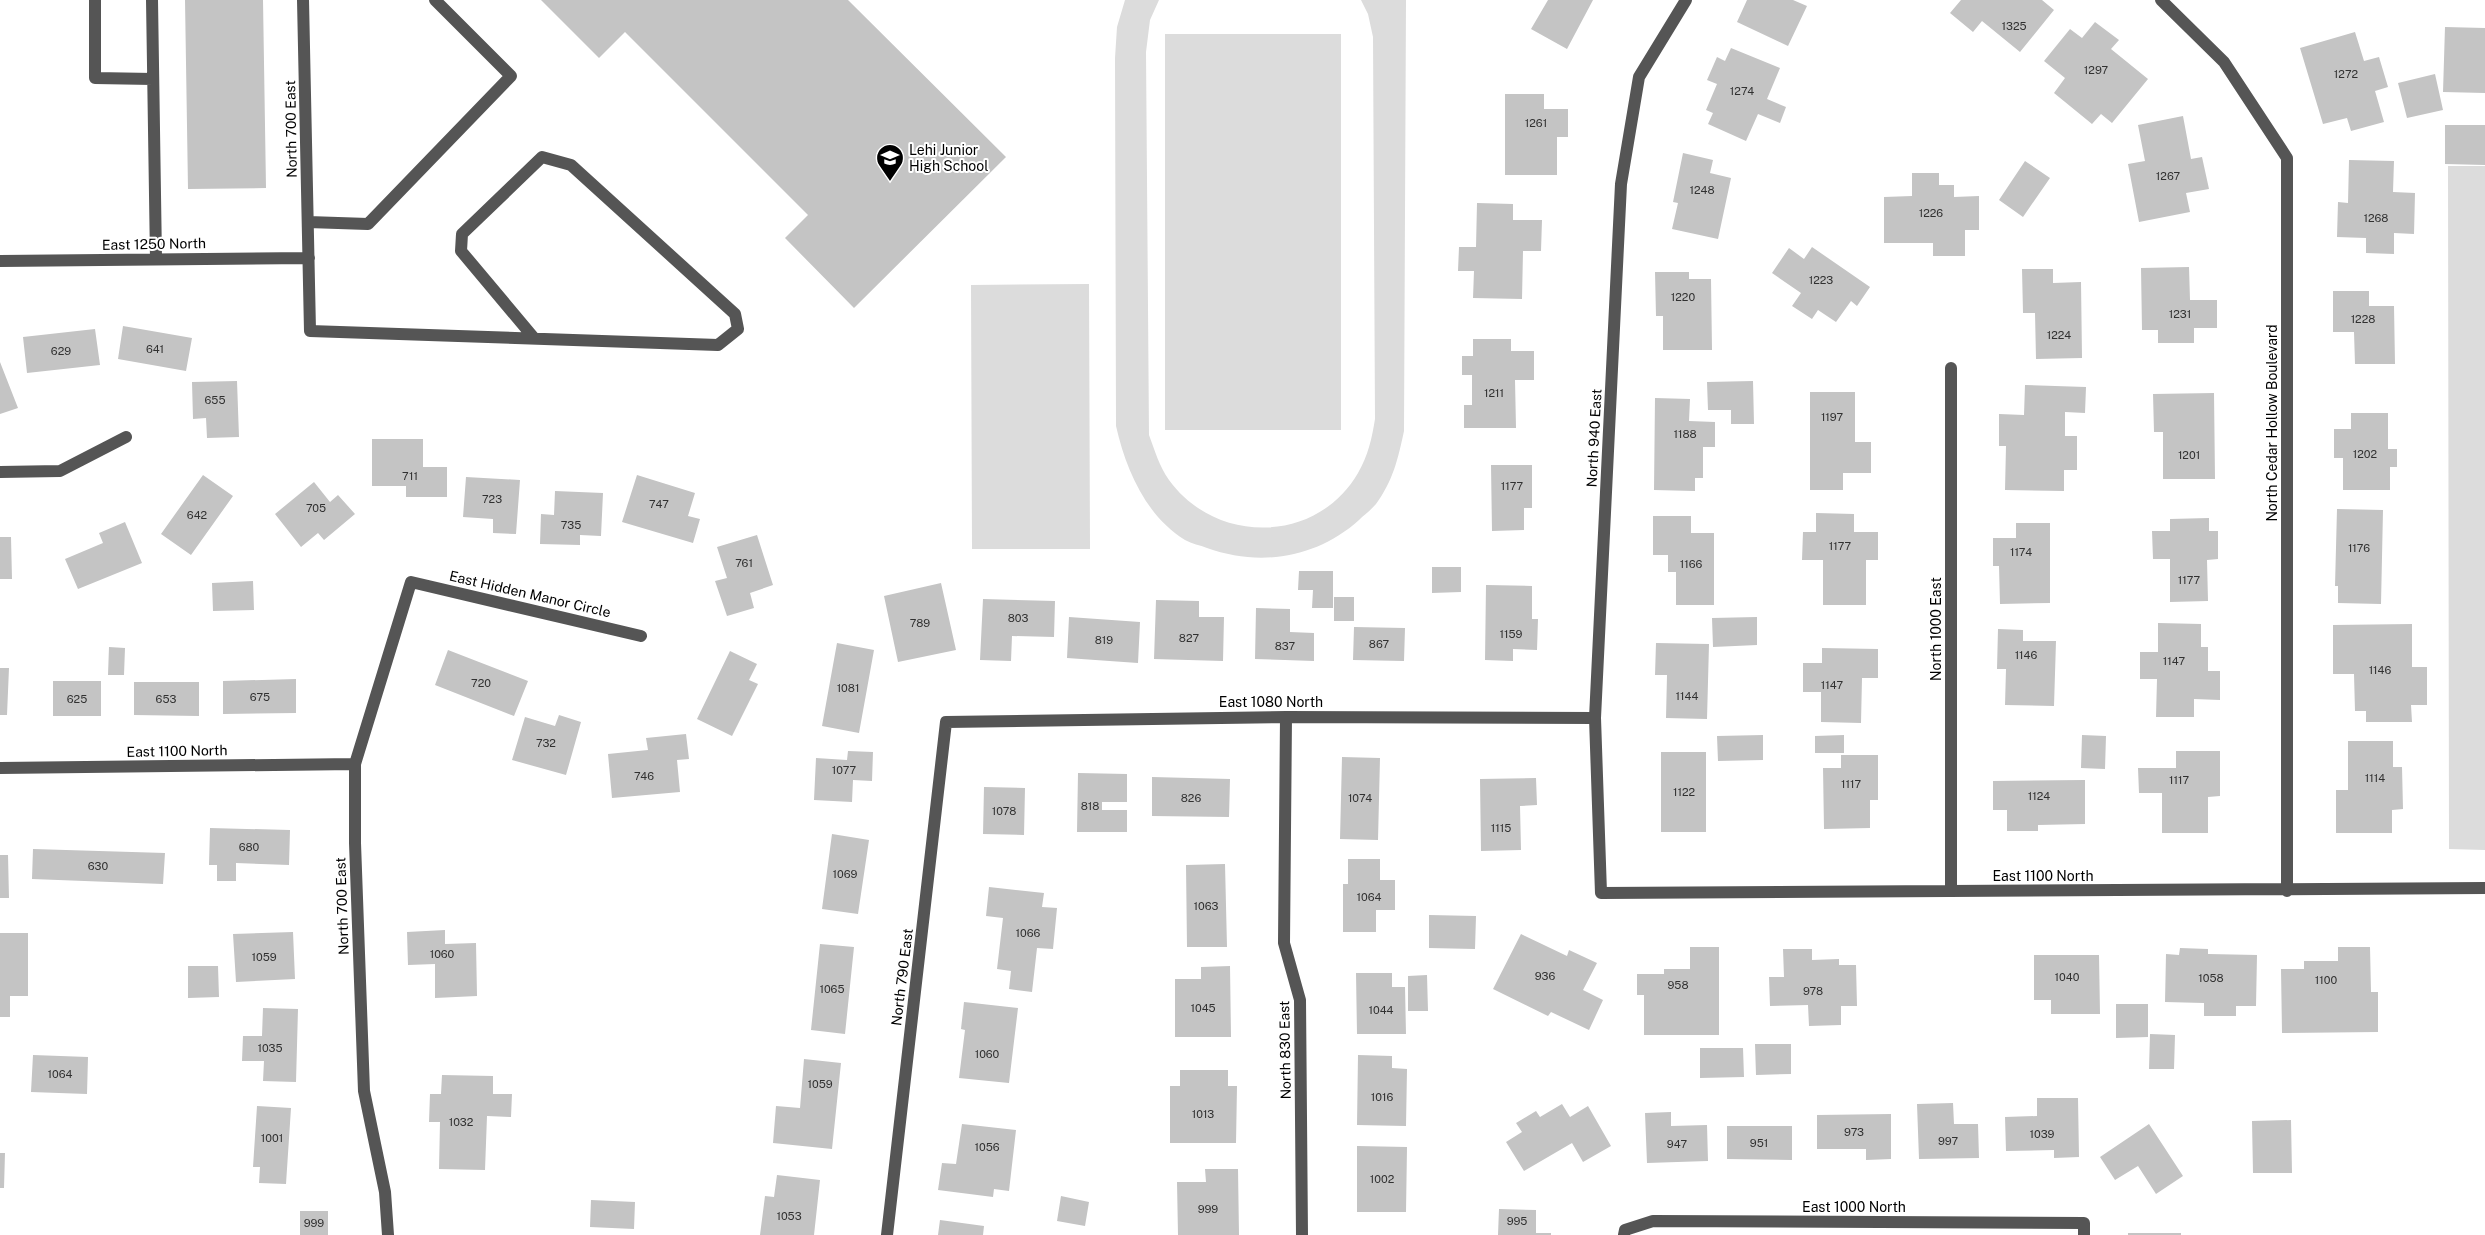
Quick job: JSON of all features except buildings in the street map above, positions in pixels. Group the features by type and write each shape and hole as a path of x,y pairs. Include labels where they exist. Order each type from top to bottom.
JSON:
{"street":[{"path":"95,0 95,78 153,79"},
{"path":"152,0 156,259"},
{"name":"North 700 East","path":"303,0 310,331 534,338"},
{"path":"308,222 368,224 511,76 435,0"},
{"name":"North 940 East","path":"1601,893 1595,718 1621,184 1639,77 1686,0"},
{"name":"North Cedar Hollow Boulevard","path":"2161,0 2224,62 2287,158 2287,891"},
{"path":"542,157 571,165 735,314 738,329 718,345 534,338 461,251 462,234 542,157"},
{"name":"East 1250 North","path":"0,261 309,258"},
{"name":"North 1000 East","path":"1951,368 1951,891"},
{"path":"0,472 60,471 126,437"},
{"name":"North 700 East","path":"388,1235 385,1192 364,1091 355,843 355,764 411,582"},
{"name":"East Hidden Manor Circle","path":"411,582 642,636"},
{"name":"East 1080 North","path":"946,722 1286,717 1595,718"},
{"name":"North 830 East","path":"1286,717 1284,943 1300,1000 1302,1235"},
{"name":"North 790 East","path":"887,1235 946,722"},
{"name":"East 1100 North","path":"0,768 355,764"},
{"name":"East 1100 North","path":"1601,893 2287,891 2485,888"},
{"name":"East 1000 North","path":"1625,1233 1653,1221 2084,1229"}],"shaded area":[{"path":"1125,0 1159,0 1150,20 1146,52 1149,435 1169,480 1189,501 1213,516 1239,525 1266,528 1293,524 1318,513 1340,496 1358,473 1371,440 1375,419 1373,37 1368,14 1361,0 1406,0 1404,431 1394,469 1387,487 1376,504 1343,533 1306,551 1267,558 1247,557 1227,554 1185,540 1171,530 1149,505 1132,475 1120,443 1116,426 1115,58 1117,27"},
{"path":"1165,34 1341,34 1341,430 1165,430"},
{"path":"2448,166 2485,166 2485,850 2449,849"},
{"path":"1089,284 1090,549 972,549 971,285"}],"place":[{"name":"Lehi Junior High School","path":"890,182"}]}
